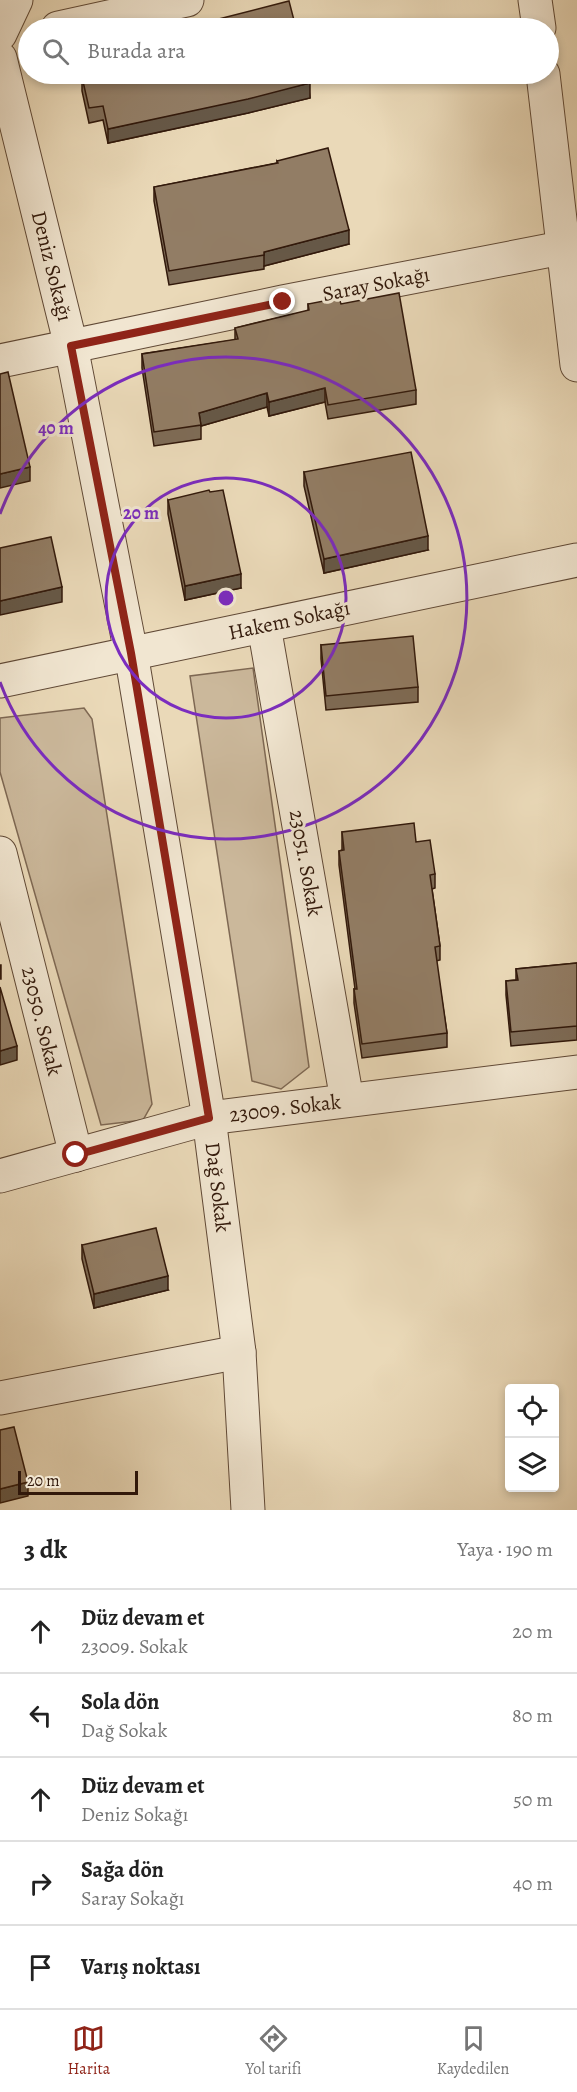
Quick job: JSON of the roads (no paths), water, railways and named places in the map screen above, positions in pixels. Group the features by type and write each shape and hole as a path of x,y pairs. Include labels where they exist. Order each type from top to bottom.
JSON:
{"street":[{"path":"0,34 16,0"},
{"path":"104,18 188,0"},
{"path":"535,0 537,18"},
{"path":"0,41 18,37"},
{"name":"Deniz Sokağı","path":"0,58 71,346 131,653"},
{"path":"545,84 570,246 577,364"},
{"name":"Saray Sokağı","path":"0,361 283,302 570,246"},
{"name":"Hakem Sokağı","path":"0,681 577,560"},
{"name":"23051. Sokak","path":"264,626 347,1100"},
{"name":"Dağ Sokak","path":"131,653 209,1118 239,1352 248,1510"},
{"name":"23050. Sokak","path":"0,853 76,1155"},
{"name":"23009. Sokak","path":"0,1176 209,1118 577,1072"},
{"path":"0,1398 239,1352"}]}
